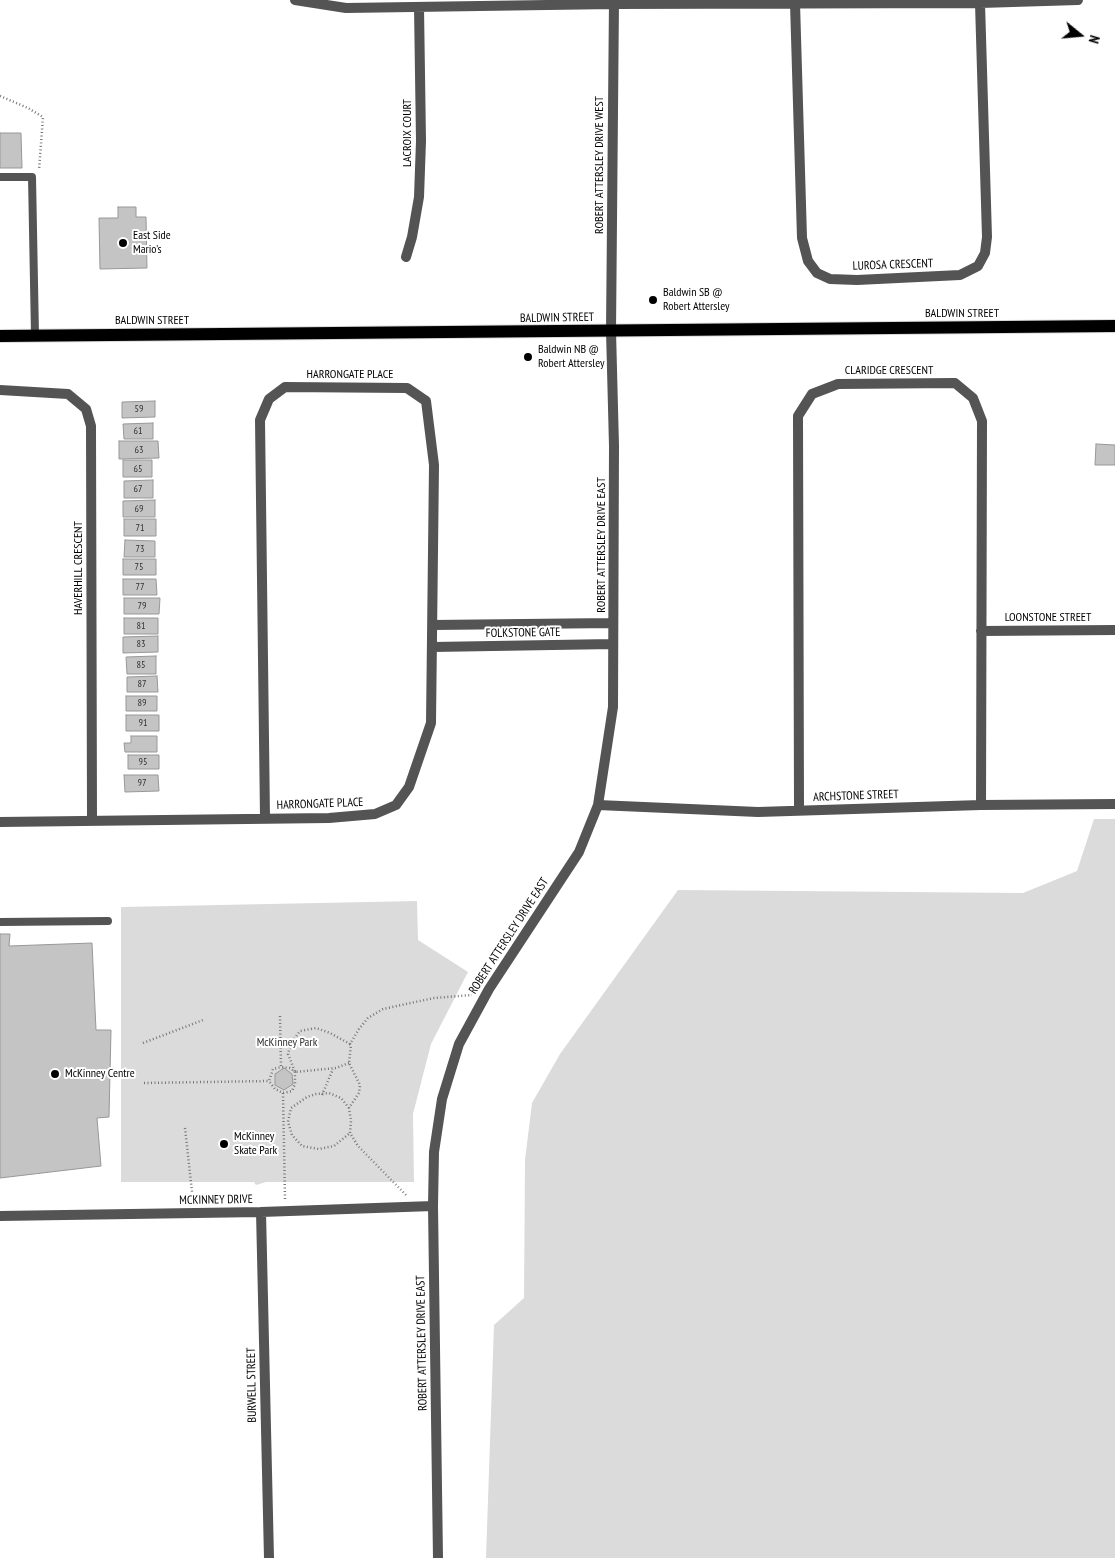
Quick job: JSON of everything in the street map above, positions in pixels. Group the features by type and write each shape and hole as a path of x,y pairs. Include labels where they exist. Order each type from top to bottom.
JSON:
{"main road":[{"name":"BALDWIN STREET","path":"0,336 1115,326"}],"street":[{"path":"295,0 346,8 614,2 1078,0"},
{"name":"LUROSA CRESCENT","path":"796,2 802,238 808,261 817,273 830,279 858,280 960,275 978,266 985,253 987,237 981,1"},
{"name":"ROBERT ATTERSLEY DRIVE WEST","path":"611,331 614,2"},
{"name":"LACROIX COURT","path":"406,257 412,237 419,197 421,141 419,7"},
{"name":"ROBERT ATTERSLEY DRIVE EAST","path":"438,1558 432,1206 434,1152 442,1099 459,1044 486,994 579,852 598,805 613,707 614,446 611,331"},
{"name":"CLARIDGE CRESCENT","path":"799,810 798,416 812,394 838,384 955,383 973,398 982,420 981,805"},
{"name":"HARRONGATE PLACE","path":"0,822 328,818 375,814 396,805 409,787 431,722 433,647 434,465 426,401 407,388 285,387 269,398 260,420 265,818"},
{"name":"HAVERHILL CRESCENT","path":"0,390 68,394 86,408 91,426 92,820"},
{"name":"FOLKSTONE GATE","path":"433,625 614,624"},
{"name":"LOONSTONE STREET","path":"981,631 1115,630"},
{"name":"FOLKSTONE GATE","path":"433,647 613,644"},
{"name":"ARCHSTONE STREET","path":"598,805 758,812 981,805 1115,804"},
{"name":"MCKINNEY DRIVE","path":"0,1216 285,1212 432,1206"},
{"name":"BURWELL STREET","path":"261,1212 269,1558"}],"lane":[{"path":"0,177 32,177 35,335"},
{"path":"0,922 108,921"}],"path":[{"path":"0,96 28,108 43,118 38,177"},
{"path":"349,1108 359,1093 360,1085 349,1063 350,1044 359,1028 368,1018 383,1009 434,998 486,994"},
{"path":"280,1016 281,1067"},
{"path":"143,1043 203,1020"},
{"path":"269,1081 274,1089 283,1094 292,1091 296,1084 295,1072 288,1054 291,1043 300,1031 316,1028 350,1044"},
{"path":"269,1081 273,1069 281,1067 290,1068 295,1072 332,1069 349,1063"},
{"path":"322,1095 332,1069"},
{"path":"144,1083 269,1081"},
{"path":"283,1094 285,1212"},
{"path":"350,1133 334,1146 319,1148 302,1146 292,1135 288,1122 292,1108 307,1097 316,1094 329,1094 341,1098 349,1108 350,1133 358,1146 404,1192 414,1207"},
{"path":"185,1128 194,1213"}],"green space":[{"path":"1094,819 1115,819 1115,1558 486,1558 494,1325 524,1298 525,1160 532,1103 560,1054 678,890 1023,893 1077,871"},
{"name":"McKinney Park","path":"417,901 418,940 468,972 431,1044 413,1114 414,1182 266,1182 256,1185 254,1182 121,1182 121,907"}],"building":[{"path":"0,133 21,133 22,168 0,168"},
{"name":"East Side Mario's","path":"118,207 136,207 136,217 146,217 147,268 100,269 99,218 118,218"},
{"path":"155,401 155,417 122,418 122,402"},
{"path":"153,423 153,439 124,439 123,424"},
{"path":"119,441 158,441 159,458 119,459"},
{"path":"1096,444 1115,445 1115,465 1095,465"},
{"path":"123,460 152,460 152,477 123,477"},
{"path":"153,480 153,498 124,498 124,481"},
{"path":"155,500 155,517 123,517 123,501"},
{"path":"124,519 156,519 156,536 124,536"},
{"path":"125,540 155,541 155,557 124,557"},
{"path":"123,559 156,559 156,575 123,575"},
{"path":"123,579 156,579 157,595 123,595"},
{"path":"124,598 160,598 159,614 124,614"},
{"path":"124,618 158,618 158,634 124,634"},
{"path":"158,636 158,652 123,653 123,637"},
{"path":"156,656 156,674 127,674 126,657"},
{"path":"157,676 158,692 127,692 127,677"},
{"path":"126,696 157,696 157,711 126,711"},
{"path":"126,715 159,715 159,731 126,731"},
{"path":"131,736 157,736 157,752 125,752 124,743 131,743"},
{"path":"128,755 159,755 159,769 128,769"},
{"path":"124,775 158,775 159,791 125,792"},
{"name":"McKinney Centre","path":"0,934 10,934 9,946 92,943 96,1030 111,1030 109,1117 97,1118 101,1166 0,1178"},
{"path":"284,1068 292,1074 293,1084 284,1090 275,1085 275,1074"}],"place":[{"name":"East Side Mario's","path":"123,243"},
{"name":"Baldwin SB @ Robert Attersley","path":"653,300"},
{"name":"Baldwin NB @ Robert Attersley","path":"528,357"},
{"name":"McKinney Centre","path":"55,1074"},
{"name":"McKinney Skate Park","path":"224,1144"}]}
